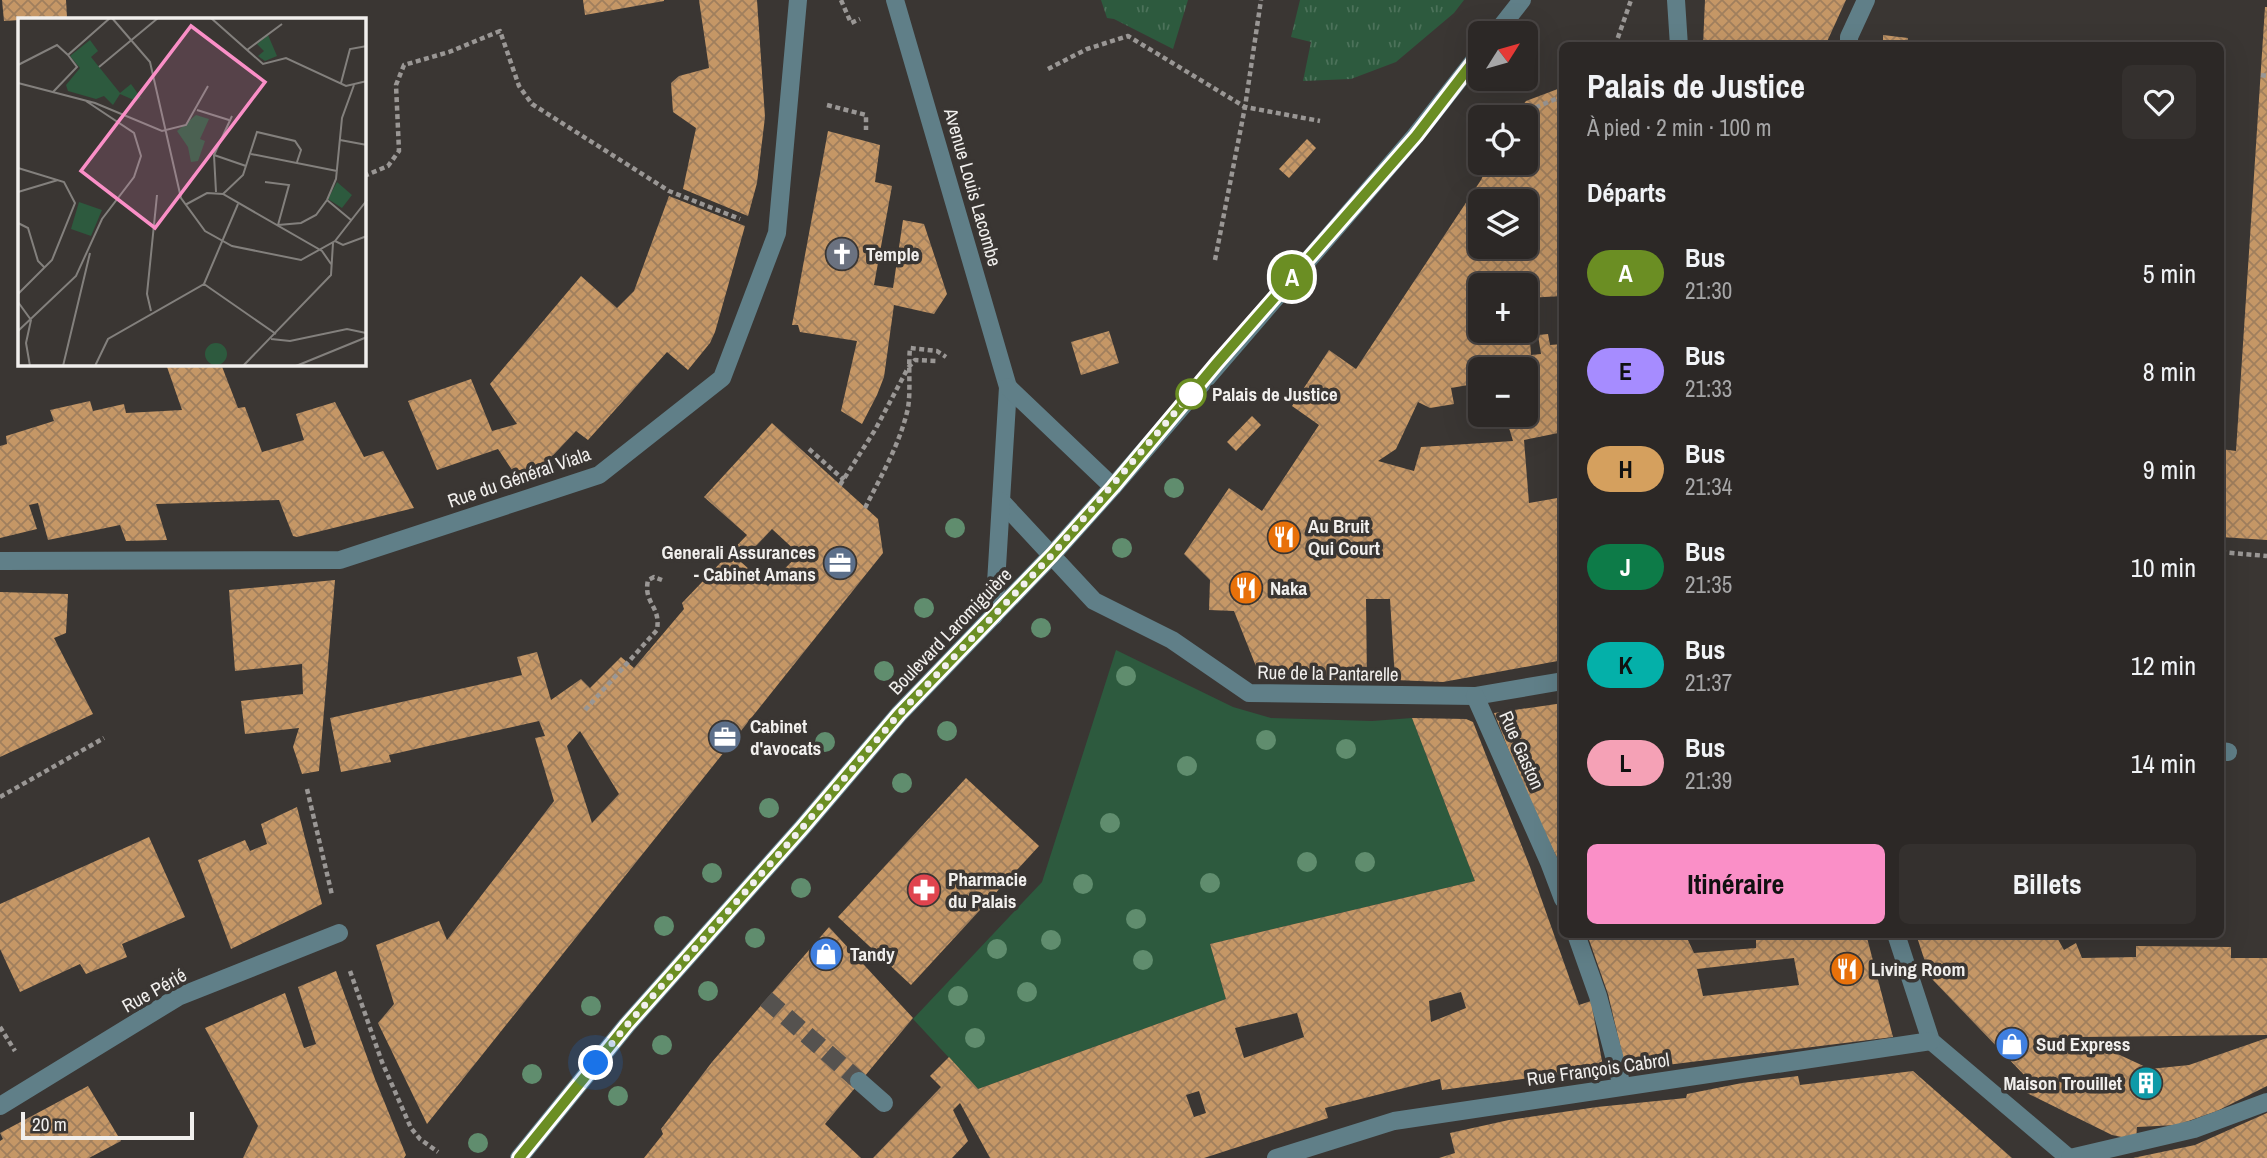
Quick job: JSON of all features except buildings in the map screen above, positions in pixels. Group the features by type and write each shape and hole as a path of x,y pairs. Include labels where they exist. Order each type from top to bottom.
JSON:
{"street":[{"name":"Rue du Général Viala","path":"0,561 340,560 599,475 722,378 777,233 798,0"},
{"name":"Avenue Louis Lacombe","path":"895,0 1008,387 994,616"},
{"path":"1505,21 1522,0"},
{"path":"1676,0 1679,42"},
{"path":"1849,42 1866,0"},
{"name":"Boulevard Laromiguière","path":"519,1158 627,1025 899,714 1052,555 1113,487 1217,363 1416,136 1468,69"},
{"path":"1008,387 1113,487"},
{"path":"1001,501 1052,555"},
{"name":"Rue de la Pantarelle","path":"1052,555 1094,601 1172,640 1249,693 1475,696 1559,682"},
{"name":"Rue Gaston","path":"1475,696 1559,888"},
{"name":"Rue Périé","path":"0,1106 178,997 339,933"},
{"path":"1577,938 1598,996 1622,1086"},
{"path":"1897,938 1931,1041 2069,1158 2194,1129 2267,1102"},
{"name":"Rue François Cabrol","path":"1276,1158 1394,1121 1931,1041"},
{"path":"859,1082 884,1103"}],"path":[{"path":"841,0 851,23 856,20"},
{"path":"1215,260 1245,107 1261,0"},
{"path":"1616,42 1631,0"},
{"path":"366,175 388,166 399,151 396,85 404,65 449,52 500,31 519,86 531,104 669,191 777,233"},
{"path":"1048,69 1087,49 1128,36 1245,107 1320,121"},
{"path":"789,96 866,115 866,130"},
{"path":"1538,106 1559,98"},
{"path":"864,508 894,451 908,406 910,348 937,351 946,357"},
{"path":"809,449 842,483 876,430 908,368 915,360 936,362"},
{"path":"2224,552 2267,556"},
{"path":"585,710 657,630 659,617 646,592 648,580 654,577 662,580"},
{"path":"0,797 104,738"},
{"path":"307,789 332,898"},
{"path":"351,975 382,1062 411,1128 438,1153"},
{"path":"1,1030 19,1058"}],"green space":[{"path":"1101,0 1188,0 1173,49 1107,18"},
{"path":"1300,0 1464,0 1454,13 1396,62 1351,79 1303,81 1311,42 1291,37"},
{"path":"1116,650 1233,707 1271,718 1372,721 1412,718 1475,881 1210,944 1226,999 978,1089 913,1019 1042,882"}],"tunnel":[{"path":"766,999 859,1081"}],"bus line":[{"name":"A","path":"519,1158 627,1025 899,714 1052,555 1113,487 1166,422 1416,136 1468,69"}],"place":[{"name":"Temple","path":"842,254"},
{"name":"Palais de Justice","path":"1191,394"},
{"name":"Au Bruit Qui Court","path":"1284,537"},
{"name":"Generali Assurances - Cabinet Amans","path":"840,563"},
{"name":"Naka","path":"1246,588"},
{"name":"Cabinet d'avocats","path":"725,737"},
{"name":"Pharmacie du Palais","path":"924,890"},
{"name":"Tandy","path":"826,954"},
{"name":"Living Room","path":"1847,969"},
{"name":"Sud Express","path":"2012,1044"},
{"name":"Maison Trouillet","path":"2146,1083"}],"route":[{"path":"596,1063 899,714 1052,555 1191,394"}]}
